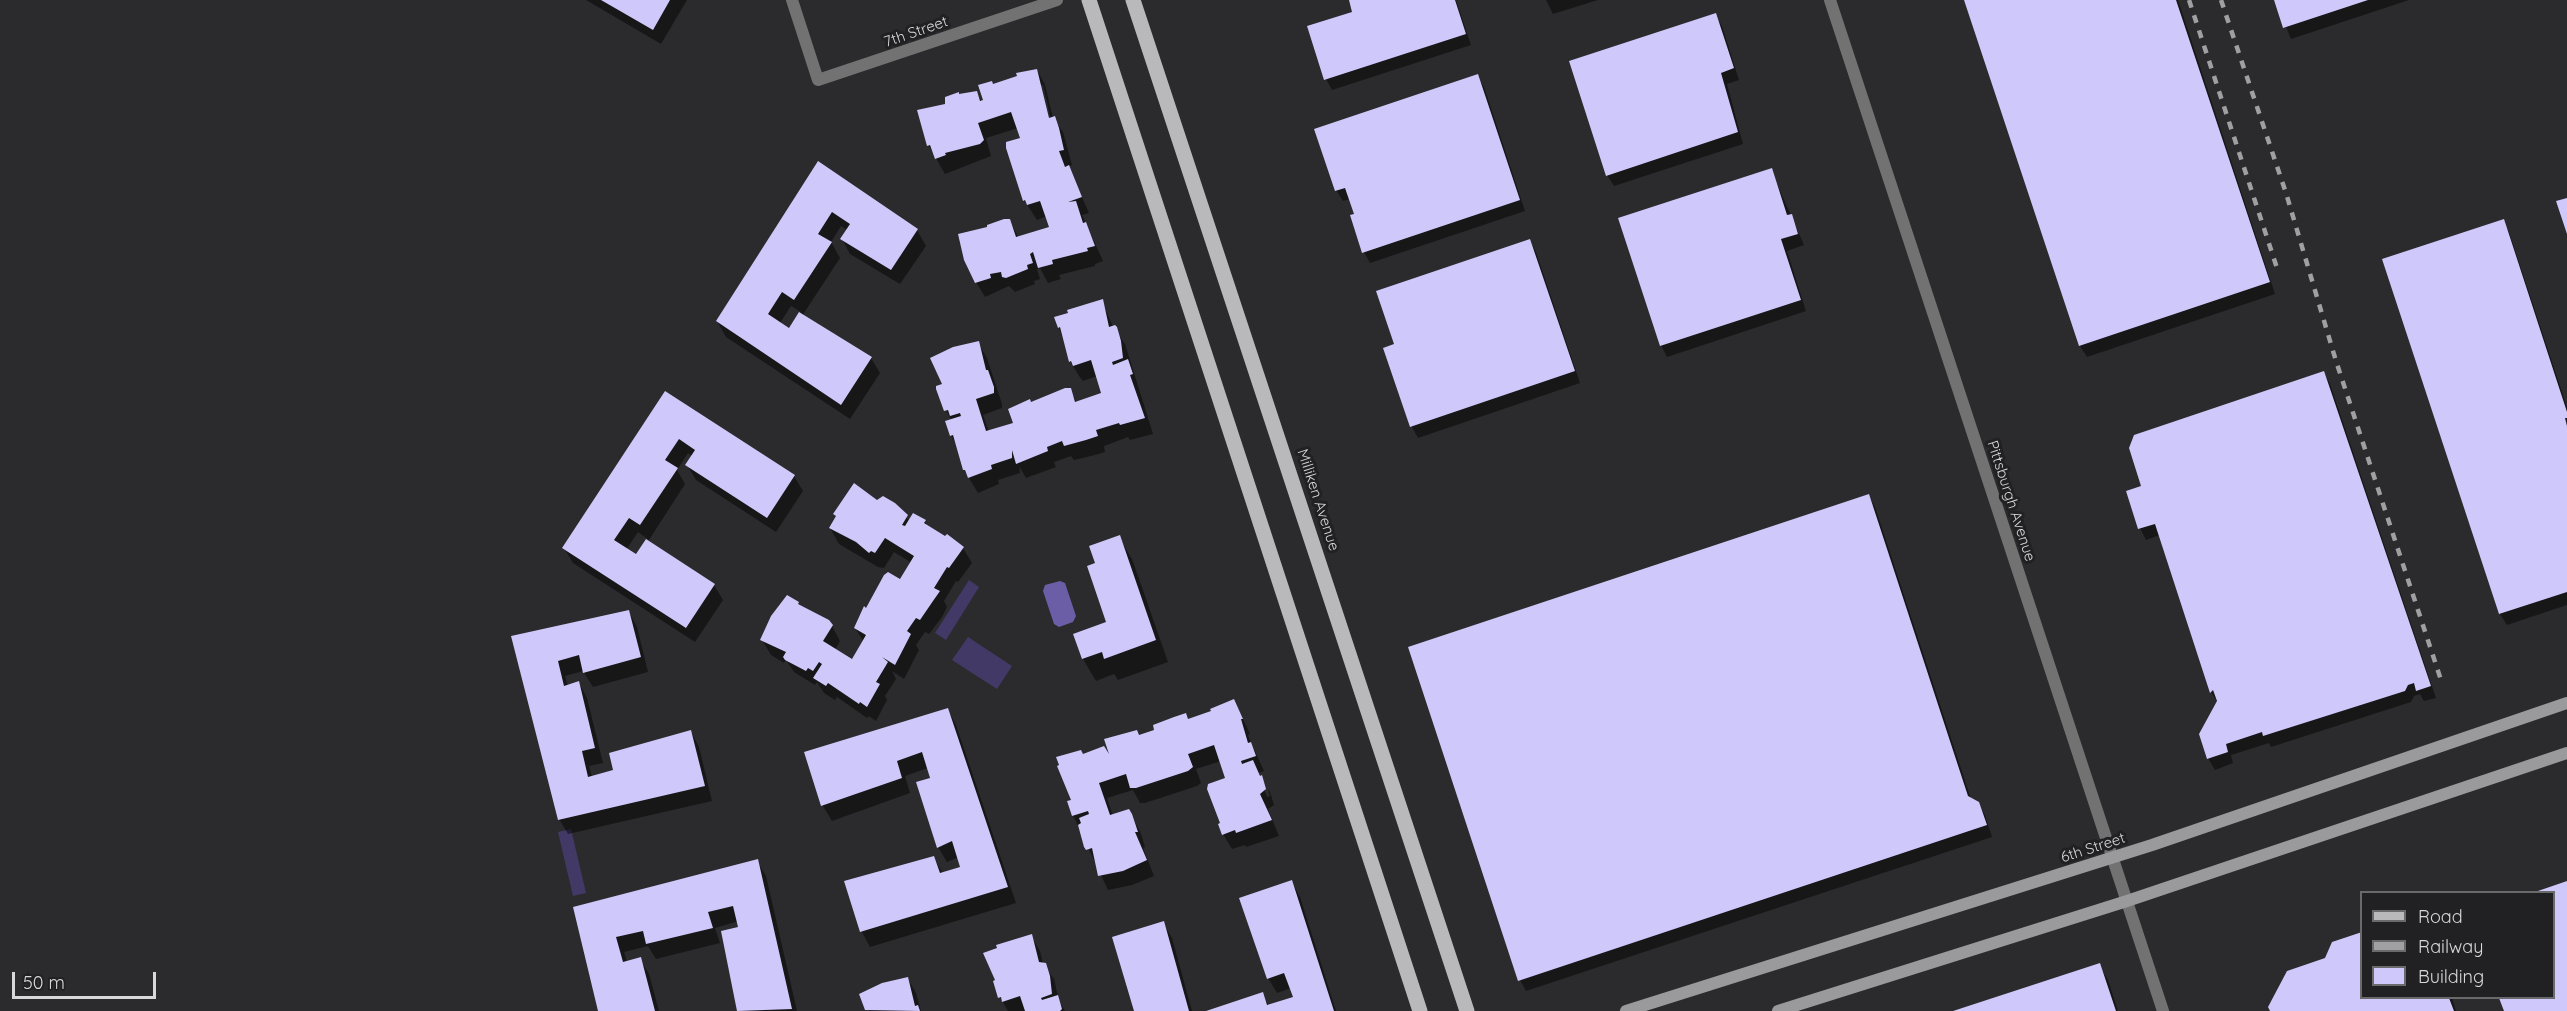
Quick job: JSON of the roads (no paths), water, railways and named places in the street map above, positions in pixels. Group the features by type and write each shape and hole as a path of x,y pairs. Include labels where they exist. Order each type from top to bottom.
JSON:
{"main road":[{"path":"1089,0 1420,1011"},
{"name":"Milliken Avenue","path":"1133,0 1467,1011"},
{"name":"6th Street","path":"1626,1011 2113,858 2567,704"},
{"path":"1778,1011 2127,902 2567,753"}],"street":[{"name":"7th Street","path":"792,0 818,80 1057,0"},
{"name":"Pittsburgh Avenue","path":"1830,0 2163,1011"}],"railway":[{"path":"2189,0 2277,268"},
{"path":"2221,0 2286,193 2336,361 2441,680"}]}
